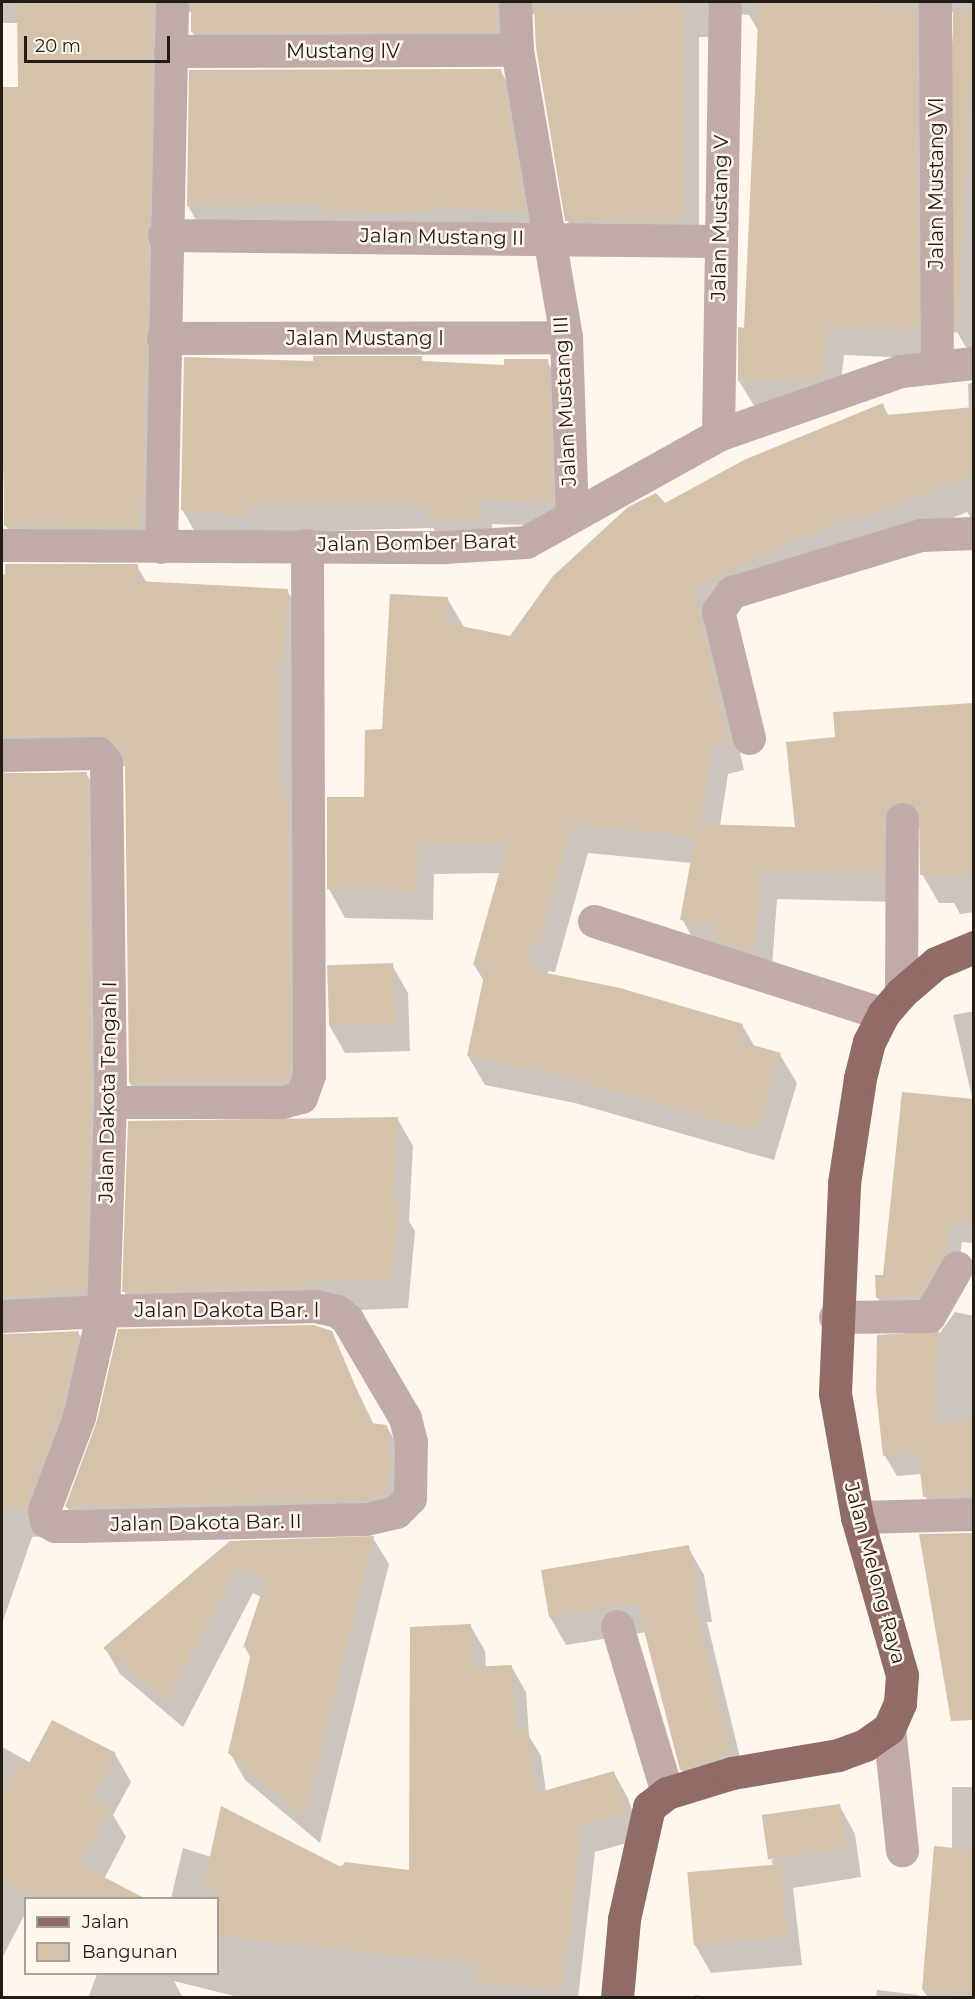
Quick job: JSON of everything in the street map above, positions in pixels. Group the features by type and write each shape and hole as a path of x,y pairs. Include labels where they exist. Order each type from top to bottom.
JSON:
{"main road":[{"name":"Jalan Melong Raya","path":"889,1728 900,1703 902,1675 856,1516 835,1393 836,1317 844,1183 869,1042 892,1003 936,963 974,947"},
{"path":"617,1998 624,1919 642,1827 649,1808 667,1793 732,1773 838,1755 865,1745 889,1728"}],"street":[{"path":"161,547 164,235 172,2"},
{"name":"Jalan Mustang III","path":"515,2 517,50 546,238 566,337 572,516"},
{"name":"Jalan Mustang V","path":"718,435 719,241 725,2"},
{"name":"Jalan Mustang VI","path":"935,2 937,365"},
{"name":"Mustang IV","path":"170,51 517,50"},
{"name":"Jalan Mustang II","path":"164,235 719,241"},
{"name":"Jalan Mustang I","path":"163,338 566,337"},
{"name":"Jalan Bomber Barat","path":"2,545 161,547 513,544 526,542 718,435 901,371 937,365 974,363"},
{"path":"749,738 718,611 732,592 904,539 974,533"},
{"path":"110,1101 282,1102 301,1097 309,1075 307,545"},
{"name":"Jalan Dakota Tengah I","path":"2,755 98,753 106,762 110,1101 103,1311 79,1417 44,1510 46,1521"},
{"path":"594,921 892,1003 902,819"},
{"path":"836,1317 929,1316 957,1267"},
{"name":"Jalan Dakota Bar. I","path":"2,1316 316,1306 342,1315 400,1409 411,1442 410,1498 396,1512 366,1520"},
{"path":"856,1516 974,1514"},
{"name":"Jalan Dakota Bar. II","path":"46,1521 55,1526 78,1526 366,1520"},
{"path":"617,1626 667,1793"},
{"path":"889,1728 902,1850"}],"building":[{"path":"87,2 153,2 149,224 145,234 148,245 143,506 139,505 139,527 4,526 2,87 18,87 17,5 87,5"},
{"path":"191,2 496,2 496,32 191,32"},
{"path":"644,2 683,2 683,222 565,221 536,48 534,6 644,7"},
{"path":"759,2 829,2 916,8 918,331 828,327 822,379 814,382 738,381 738,327 744,328"},
{"path":"954,10 974,11 957,333 937,332"},
{"path":"501,69 526,212 431,207 432,211 327,215 325,205 187,206 189,70"},
{"path":"313,356 422,356 422,361 504,365 504,359 548,359 553,502 479,500 479,520 427,520 426,505 248,506 248,517 181,510 184,357 313,361"},
{"path":"883,403 887,415 974,407 974,475 855,521 853,515 693,588 728,741 712,745 700,824 795,827 786,742 835,737 833,712 974,703 974,876 920,875 919,810 911,803 893,802 883,819 883,874 761,871 755,953 715,940 716,926 680,920 695,837 572,824 539,943 532,943 528,962 534,963 532,970 620,988 743,1024 739,1041 781,1053 757,1132 558,1075 467,1056 486,966 473,965 507,845 418,845 417,891 327,889 327,797 364,797 365,730 382,729 390,594 448,597 446,623 510,636 553,576 628,507 656,493 665,503 744,460"},
{"path":"5,564 138,564 138,581 288,589 284,660 279,660 279,779 282,779 282,798 289,798 290,1072 287,1081 129,1083 125,761 120,750 105,736 2,736 2,574 5,575"},
{"path":"87,772 91,1102 85,1293 2,1297 2,774"},
{"path":"393,963 395,1023 329,1025 327,965"},
{"path":"902,1092 974,1099 974,1224 951,1222 947,1251 918,1297 876,1298 875,1275 883,1275"},
{"path":"398,1117 393,1202 400,1202 392,1280 311,1281 313,1287 122,1292 128,1121"},
{"path":"314,1325 332,1331 371,1423 387,1425 391,1469 384,1495 364,1500 65,1507 97,1421 118,1329"},
{"path":"79,1331 61,1412 26,1509 2,1509 2,1335"},
{"path":"939,1331 934,1424 974,1419 974,1495 923,1497 918,1453 883,1456 876,1391 877,1335"},
{"path":"974,1533 974,1720 951,1721 919,1534"},
{"path":"374,1536 305,1818 228,1753 254,1640 243,1648 266,1579 238,1567 167,1702 103,1648 230,1541"},
{"path":"689,1545 697,1594 692,1594 731,1754 680,1770 637,1603 549,1617 541,1570"},
{"path":"471,1624 473,1667 512,1665 516,1730 527,1729 536,1793 614,1771 627,1813 581,1826 568,1957 564,1957 564,1991 475,1982 477,1964 219,1936 218,1888 204,1883 221,1806 341,1867 345,1862 409,1870 410,1627"},
{"path":"52,1720 116,1753 92,1798 111,1808 81,1865 142,1897 32,1897 2,1881 2,1794 19,1761 28,1765"},
{"path":"840,1804 846,1849 768,1860 762,1815"},
{"path":"934,1846 974,1850 974,1994 922,1990"},
{"path":"781,1864 787,1937 694,1945 687,1872"}]}
